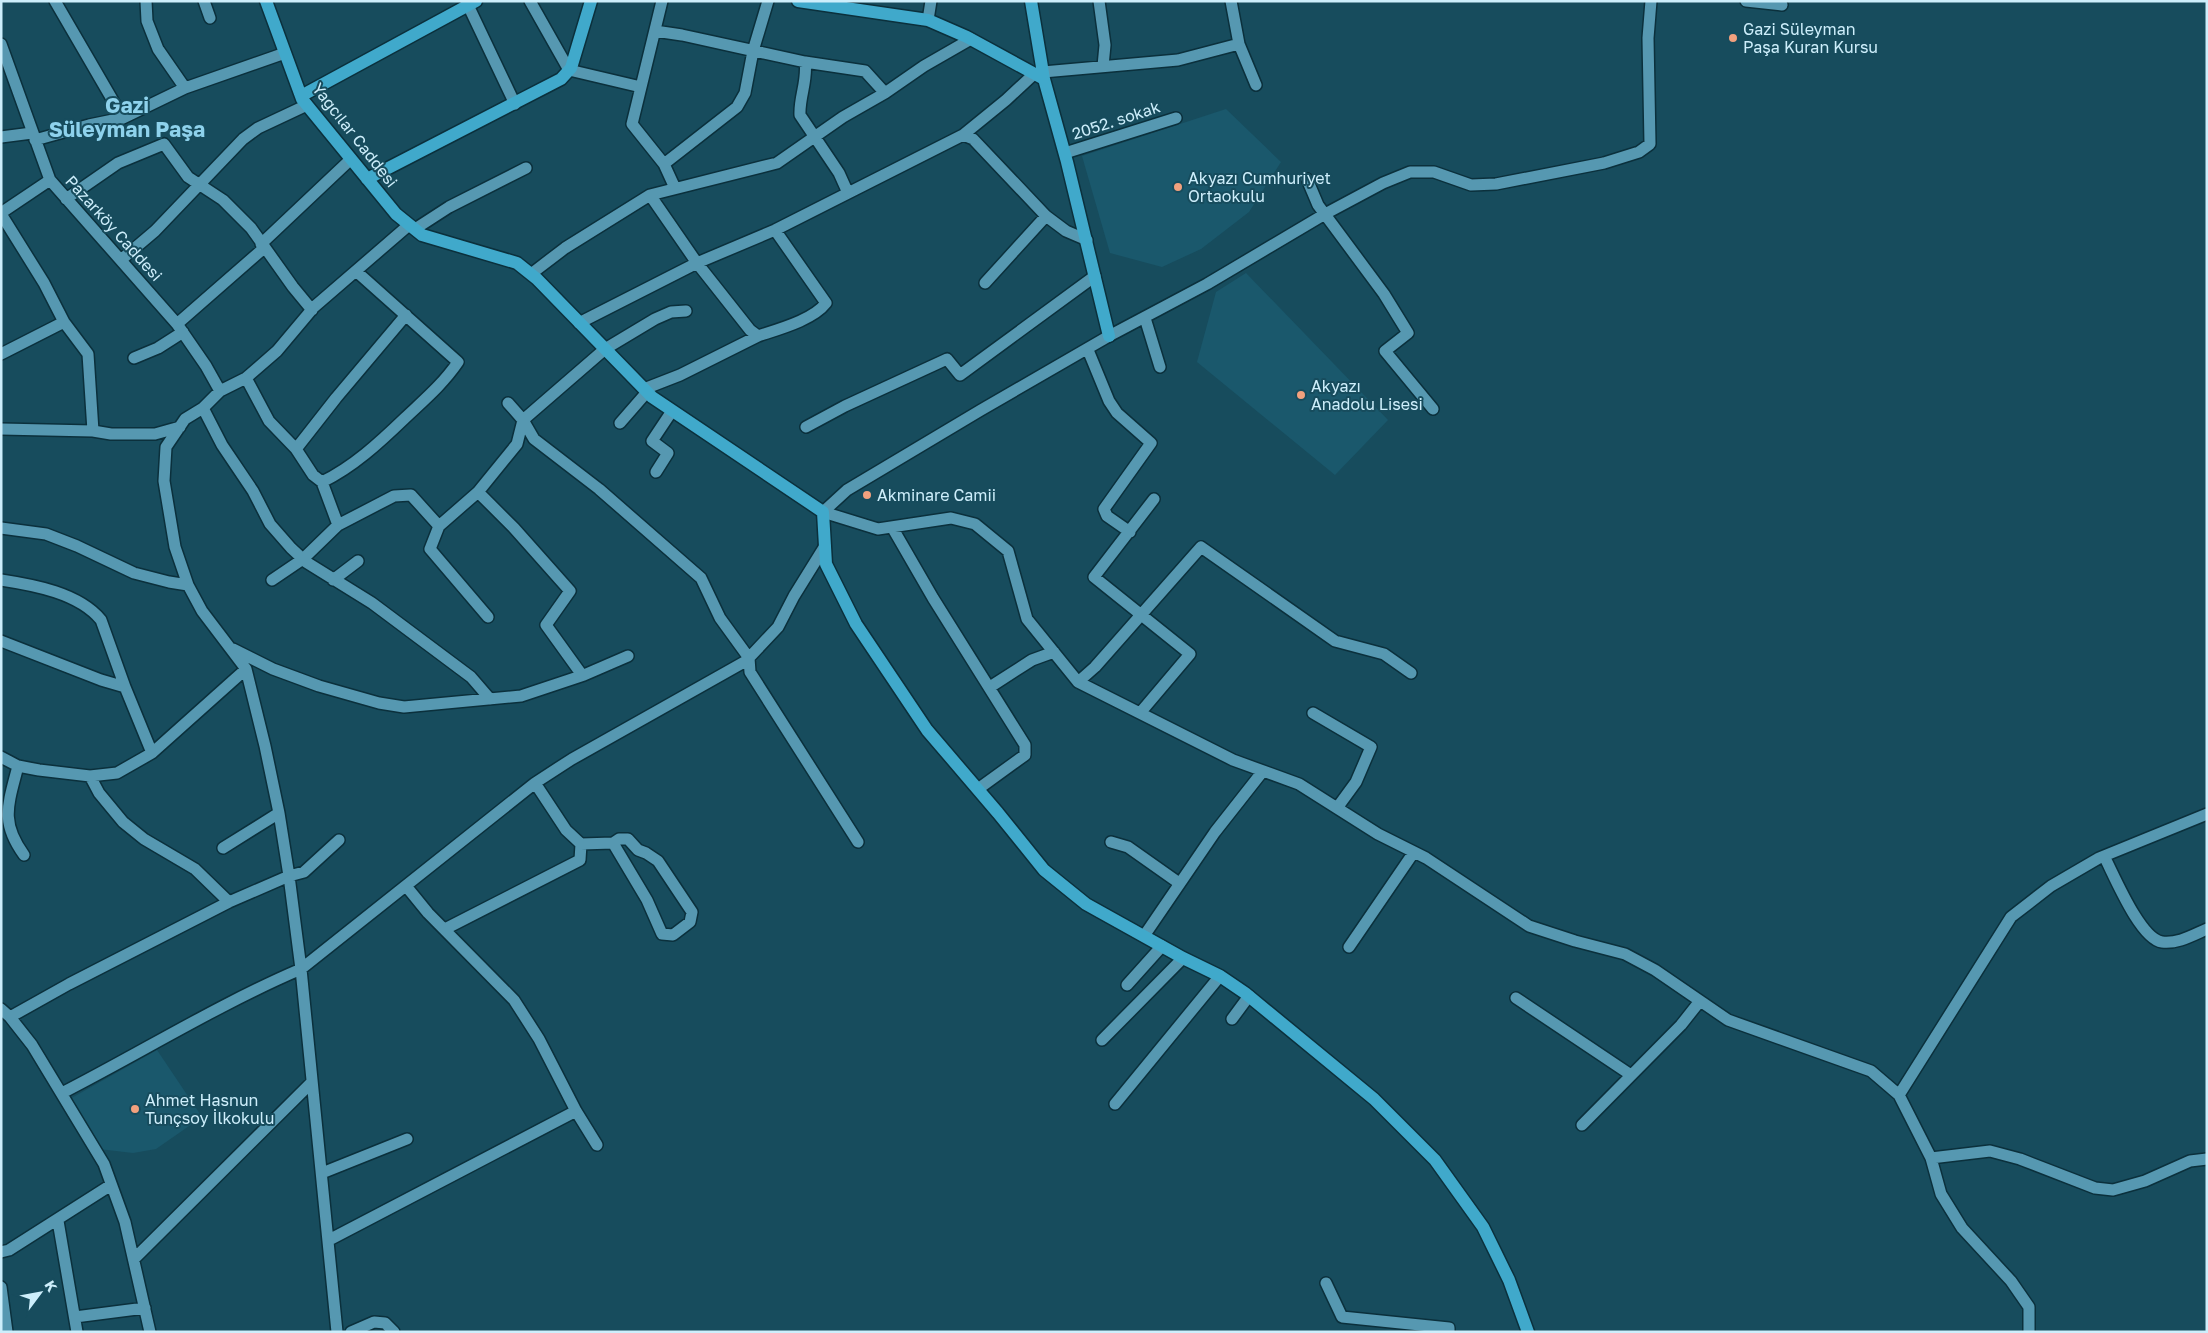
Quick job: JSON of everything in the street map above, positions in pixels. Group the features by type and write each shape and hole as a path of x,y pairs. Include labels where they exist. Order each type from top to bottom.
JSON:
{"main road":[{"name":"Yağcılar Caddesi","path":"266,1 304,100 396,214 412,227"},
{"path":"368,179 561,79 569,70 591,1"},
{"path":"798,1 928,20 1040,75"},
{"path":"1032,1 1040,75 1065,153 1109,336"},
{"path":"304,100 470,3"},
{"path":"412,227 422,234 517,263 531,274 646,391 672,411 823,512 826,564 856,624 927,730 1044,870 1086,904 1183,958 1220,976 1249,996 1374,1099 1436,1160 1483,1227 1509,1280 1528,1332"}],"street":[{"path":"55,1 123,118"},
{"path":"146,1 147,21 158,49 185,88"},
{"path":"204,1 210,18"},
{"path":"530,1 569,70 641,87"},
{"path":"662,1 632,124 664,164 675,188"},
{"path":"664,164 737,106 745,93 768,1"},
{"path":"928,20 932,1"},
{"path":"1099,1 1105,45 1103,66"},
{"path":"1231,1 1239,44 1256,85"},
{"path":"823,512 847,490 981,410 1325,214 1384,183 1410,172 1434,172 1471,186 1496,184 1604,163 1639,152 1650,144 1648,38 1651,1"},
{"path":"1746,1 1782,5"},
{"path":"470,3 515,104"},
{"path":"656,31 805,62 865,72 885,93"},
{"path":"531,274 565,248 650,195 777,163 843,118 970,39"},
{"name":"Pazarköy Caddesi","path":"1,44 50,180 180,328 206,366 220,391"},
{"path":"579,322 697,263 775,230 963,135 1040,75 1103,66 1178,60 1239,44"},
{"path":"1,137 34,136 123,118 185,88 285,53"},
{"path":"805,62 807,72 800,115 839,173 848,193"},
{"path":"122,260 155,231 243,139 304,100"},
{"name":"2052. sokak","path":"1065,153 1176,118"},
{"path":"963,135 973,139 1046,216 1066,231 1087,240"},
{"path":"66,199 118,163 164,144 188,177 200,183 223,200 251,228 262,246 312,310"},
{"path":"134,358 158,348 180,328 351,159"},
{"path":"337,1332 301,968 290,876 278,813 265,746 246,669 202,611 188,585 175,547 164,481 166,447 185,419 203,408 220,391 246,378 277,351 312,310 412,227 526,168"},
{"path":"1307,179 1325,214 1384,294 1408,332 1385,351 1433,409"},
{"path":"50,180 1,214 44,283 64,322 88,354 91,382 92,431"},
{"path":"650,195 697,263 750,330 758,336"},
{"path":"986,283 1046,216"},
{"path":"620,423 646,391 758,336 782,328 820,311 826,303 775,230"},
{"path":"322,482 342,472 378,443 444,382 458,362 356,272"},
{"path":"806,427 845,406 947,359 960,376 1095,276"},
{"path":"488,617 430,550 439,526 478,492 517,444 523,420 605,349 655,319 671,312 686,311"},
{"path":"296,448 406,315"},
{"path":"1145,318 1160,367"},
{"path":"1,354 64,322"},
{"path":"1088,350 1109,401 1118,413 1151,443 1104,509 1107,516 1130,532"},
{"path":"246,378 268,421 296,448 313,475 322,482 338,525"},
{"path":"508,403 523,420 534,439 600,489 701,578 720,618 749,658 750,672 754,679 858,842"},
{"path":"203,408 222,445 253,491 270,524 303,558 333,580 372,604 471,677 490,700"},
{"path":"656,472 668,453 652,441 672,411"},
{"path":"1,429 155,434 180,427"},
{"path":"478,492 514,528 570,592 546,625 582,675"},
{"path":"272,580 303,558 338,525 394,496 410,494 439,526"},
{"path":"1140,713 1190,654 1094,577 1154,499"},
{"path":"823,512 878,529 951,518 975,524 1008,551 1027,619 1078,682 1233,760 1299,784 1378,834 1414,852 1529,926 1575,942 1625,954 1655,970 1728,1020 1871,1071 1899,1095 1931,1158 1942,1194 1962,1228 2011,1281 2029,1307 2030,1332"},
{"path":"892,527 933,598 1024,745 1025,755 978,789"},
{"path":"1,528 46,534 77,546 134,573 188,585"},
{"path":"62,1093 127,1060 265,984 301,968 535,783 572,759 749,658 778,627 794,596 825,546"},
{"path":"1078,682 1095,667 1201,547 1335,641 1384,654 1411,673"},
{"path":"333,580 358,561"},
{"path":"1,580 44,589 81,603 94,612 101,620 125,688 152,753"},
{"path":"1,641 125,688"},
{"path":"231,648 273,669 319,686 379,703 404,706 520,696 582,675 628,656"},
{"path":"990,688 1032,660 1054,652"},
{"path":"1,757 18,766 90,776 117,773 152,753 246,669"},
{"path":"1313,713 1371,747 1356,782 1337,808"},
{"path":"18,766 5,815 12,840 24,856"},
{"path":"1144,936 1215,832 1263,771"},
{"path":"90,776 99,793 122,822 144,839 194,870 229,902"},
{"path":"535,783 566,830 581,844 613,843 620,839 628,839 638,850 658,861 692,912 690,922 673,935 662,934 647,900 613,843"},
{"path":"223,848 278,813"},
{"path":"1899,1095 2012,917 2051,886 2104,856 2207,814"},
{"path":"150,1332 125,1222 104,1164 32,1045 6,1013 69,984 229,902 304,872 339,840"},
{"path":"1111,842 1128,847 1179,883"},
{"path":"444,929 580,860 581,844"},
{"path":"1349,947 1414,852"},
{"path":"2104,856 2142,926 2154,938 2161,942 2180,941 2207,929"},
{"path":"406,886 444,929 514,1000 539,1039 576,1111 597,1145"},
{"path":"1126,985 1162,946"},
{"path":"1102,1040 1183,958"},
{"path":"1115,1104 1220,976"},
{"path":"1232,1019 1249,996"},
{"path":"1516,998 1631,1075"},
{"path":"1582,1125 1681,1025 1700,1000"},
{"path":"134,1259 312,1082"},
{"path":"329,1240 576,1111"},
{"path":"322,1173 407,1139"},
{"path":"1931,1158 1990,1151 2020,1159 2095,1188 2113,1190 2145,1180 2190,1161 2207,1159"},
{"path":"1,1252 9,1250 58,1221 112,1185"},
{"path":"58,1221 77,1332"},
{"path":"1326,1283 1342,1317 1449,1328 1449,1332"},
{"path":"1,1287 6,1332"},
{"path":"75,1317 145,1308"},
{"path":"351,1332 374,1322 385,1323 394,1332"}],"shaded area":[{"name":"Akyazı Cumhuriyet Ortaokulu","path":"1226,109 1281,162 1249,212 1201,249 1162,267 1110,253 1082,156"},
{"name":"Akyazı Anadolu Lisesi","path":"1246,273 1388,420 1335,475 1197,362 1216,292"},
{"name":"Ahmet Hasnun Tunçsoy İlkokulu","path":"157,1050 202,1117 156,1149 133,1153 99,1149 68,1100"}],"place":[{"name":"Gazi Süleyman Paşa Kuran Kursu","path":"1733,38"},
{"name":"Akyazı Cumhuriyet Ortaokulu","path":"1178,187"},
{"name":"Akyazı Anadolu Lisesi","path":"1301,395"},
{"name":"Akminare Camii","path":"867,495"},
{"name":"Ahmet Hasnun Tunçsoy İlkokulu","path":"135,1109"}],"district":[{"name":"Gazi Süleyman Paşa","path":"127,118"}]}
